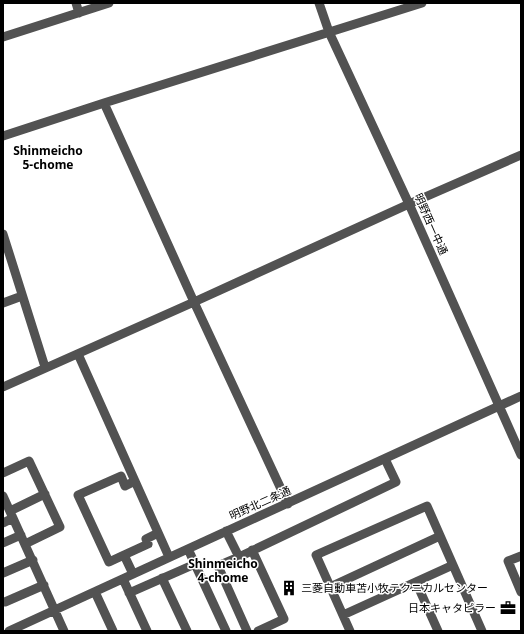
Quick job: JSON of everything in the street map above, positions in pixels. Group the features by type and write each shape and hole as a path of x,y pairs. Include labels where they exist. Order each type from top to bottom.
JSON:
{"street":[{"path":"76,3 79,13"},
{"path":"3,36 109,3"},
{"name":"明野西一中通","path":"319,3 329,32 409,204 521,455"},
{"path":"3,136 422,3"},
{"path":"104,103 288,504"},
{"path":"3,387 521,155"},
{"path":"3,234 4,244 46,367"},
{"path":"3,303 22,296"},
{"path":"78,354 169,557"},
{"name":"明野北二条通","path":"9,631 521,396"},
{"path":"247,631 218,566 396,482 385,458"},
{"path":"3,473 29,460 60,527 23,539 3,543"},
{"path":"135,481 125,486 120,476 78,495 109,562 148,544 146,539 158,533"},
{"path":"3,522 12,514 45,494"},
{"path":"3,496 64,631"},
{"path":"350,631 316,555 427,506 482,631"},
{"path":"226,531 238,557"},
{"path":"330,587 440,536"},
{"path":"188,549 226,631"},
{"path":"252,550 284,619 258,631"},
{"path":"124,555 133,574"},
{"path":"521,556 508,561 521,592"},
{"path":"3,573 33,560"},
{"path":"129,593 195,564"},
{"path":"343,615 453,565"},
{"path":"162,578 187,631"},
{"path":"123,579 147,631"},
{"path":"416,582 438,631"},
{"path":"5,602 44,585"},
{"path":"95,592 113,631"}],"place":[{"name":"三菱自動車苫小牧テクニカルセンター","path":"289,588"},
{"name":"日本キャタピラー","path":"508,608"}],"district":[{"name":"Shinmeicho 5-chome","path":"48,158"},
{"name":"Shinmeicho 4-chome","path":"223,571"}]}
